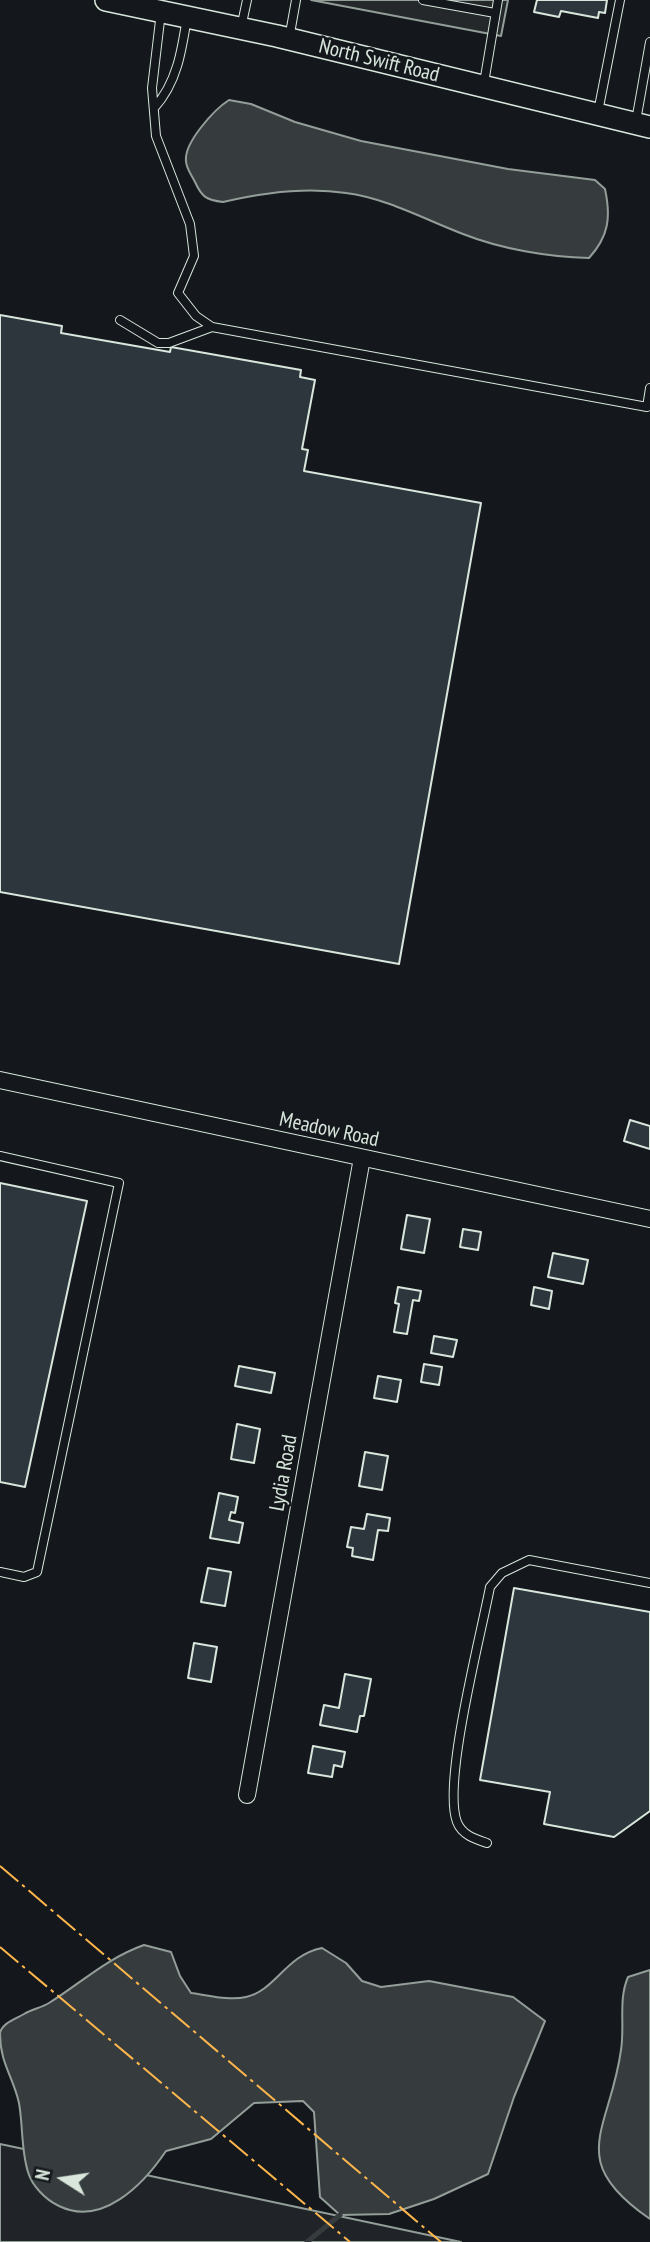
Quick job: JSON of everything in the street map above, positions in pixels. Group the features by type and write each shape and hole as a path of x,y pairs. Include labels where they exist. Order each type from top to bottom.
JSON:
{"street":[{"name":"North Swift Road","path":"106,0 289,39 643,125"},
{"name":"Meadow Road","path":"0,1080 650,1219"},
{"name":"Lydia Road","path":"247,1796 362,1158"}],"lane":[{"path":"241,28 247,0"},
{"path":"289,39 296,0"},
{"path":"423,0 495,13"},
{"path":"484,87 498,0"},
{"path":"598,115 620,0"},
{"path":"161,12 152,88 156,136 190,224 194,256 178,293 196,316 212,327 647,407 650,388"},
{"path":"154,108 167,93 179,60 187,17"},
{"path":"643,125 650,42"},
{"path":"120,320 158,343 169,343 212,327"},
{"path":"0,1156 119,1183 37,1572 24,1577 0,1572"},
{"path":"487,1843 470,1837 457,1824 452,1781 490,1587 502,1573 528,1560 650,1583"}],"shaded area":[{"path":"311,0 508,0 501,36"},
{"path":"229,100 251,104 295,122 361,141 508,169 595,180 605,189 607,226 601,242 589,258 557,256 493,244 391,204 346,193 300,191 223,202 209,199 200,191 188,169 187,153 202,127"},
{"path":"144,1945 171,1952 180,1976 191,1993 218,1997 239,1998 256,1993 299,1958 322,1948 346,1963 362,1981 381,1987 429,1981 513,1997 545,2021 514,2097 488,2174 434,2199 389,2214 340,2215 320,2197 314,2112 303,2101 254,2103 211,2139 166,2151 146,2177 106,2207 75,2211 54,2203 36,2187 28,2172 19,2103 4,2062 0,2033 10,2022 49,2003 106,1964"},
{"path":"650,1970 650,2219 624,2198 608,2179 600,2161 599,2143 621,2050 625,1986 628,1977"},
{"path":"0,2144 461,2242 0,2242"}],"building":[{"path":"537,0 607,0 605,13 599,12 598,18 561,11 559,17 534,12"},
{"path":"0,315 62,326 61,333 170,352 171,347 301,370 300,377 315,380 302,449 308,450 304,471 481,503 399,964 0,892"},
{"path":"630,1120 650,1126 650,1149 624,1141"},
{"path":"0,1183 87,1201 25,1487 0,1482"},
{"path":"407,1215 430,1219 424,1253 401,1249"},
{"path":"463,1229 481,1232 478,1250 460,1247"},
{"path":"553,1253 588,1260 583,1284 548,1277"},
{"path":"398,1287 421,1291 419,1301 413,1300 407,1334 394,1332 399,1304 395,1303"},
{"path":"534,1287 552,1291 549,1309 531,1305"},
{"path":"434,1336 457,1340 453,1357 431,1353"},
{"path":"424,1364 442,1367 439,1385 421,1382"},
{"path":"239,1366 275,1373 271,1393 235,1386"},
{"path":"378,1376 401,1380 397,1402 374,1398"},
{"path":"237,1424 260,1429 254,1463 231,1459"},
{"path":"365,1452 388,1456 382,1490 359,1486"},
{"path":"219,1493 238,1497 235,1513 231,1512 229,1520 243,1523 239,1543 210,1538"},
{"path":"367,1514 390,1518 388,1531 378,1530 373,1560 352,1556 353,1548 347,1547 351,1527 364,1529"},
{"path":"208,1568 231,1572 225,1606 201,1602"},
{"path":"514,1588 650,1612 650,1811 614,1837 544,1824 550,1792 480,1780"},
{"path":"194,1643 217,1647 211,1682 188,1678"},
{"path":"345,1674 371,1679 364,1716 360,1716 357,1732 320,1725 324,1705 339,1708"},
{"path":"313,1746 345,1752 342,1767 334,1765 332,1777 308,1773"}],"waterway":[{"path":"307,2242 340,2215"}],"power":[{"path":"0,1866 441,2242"},
{"path":"0,1947 350,2242"}]}
